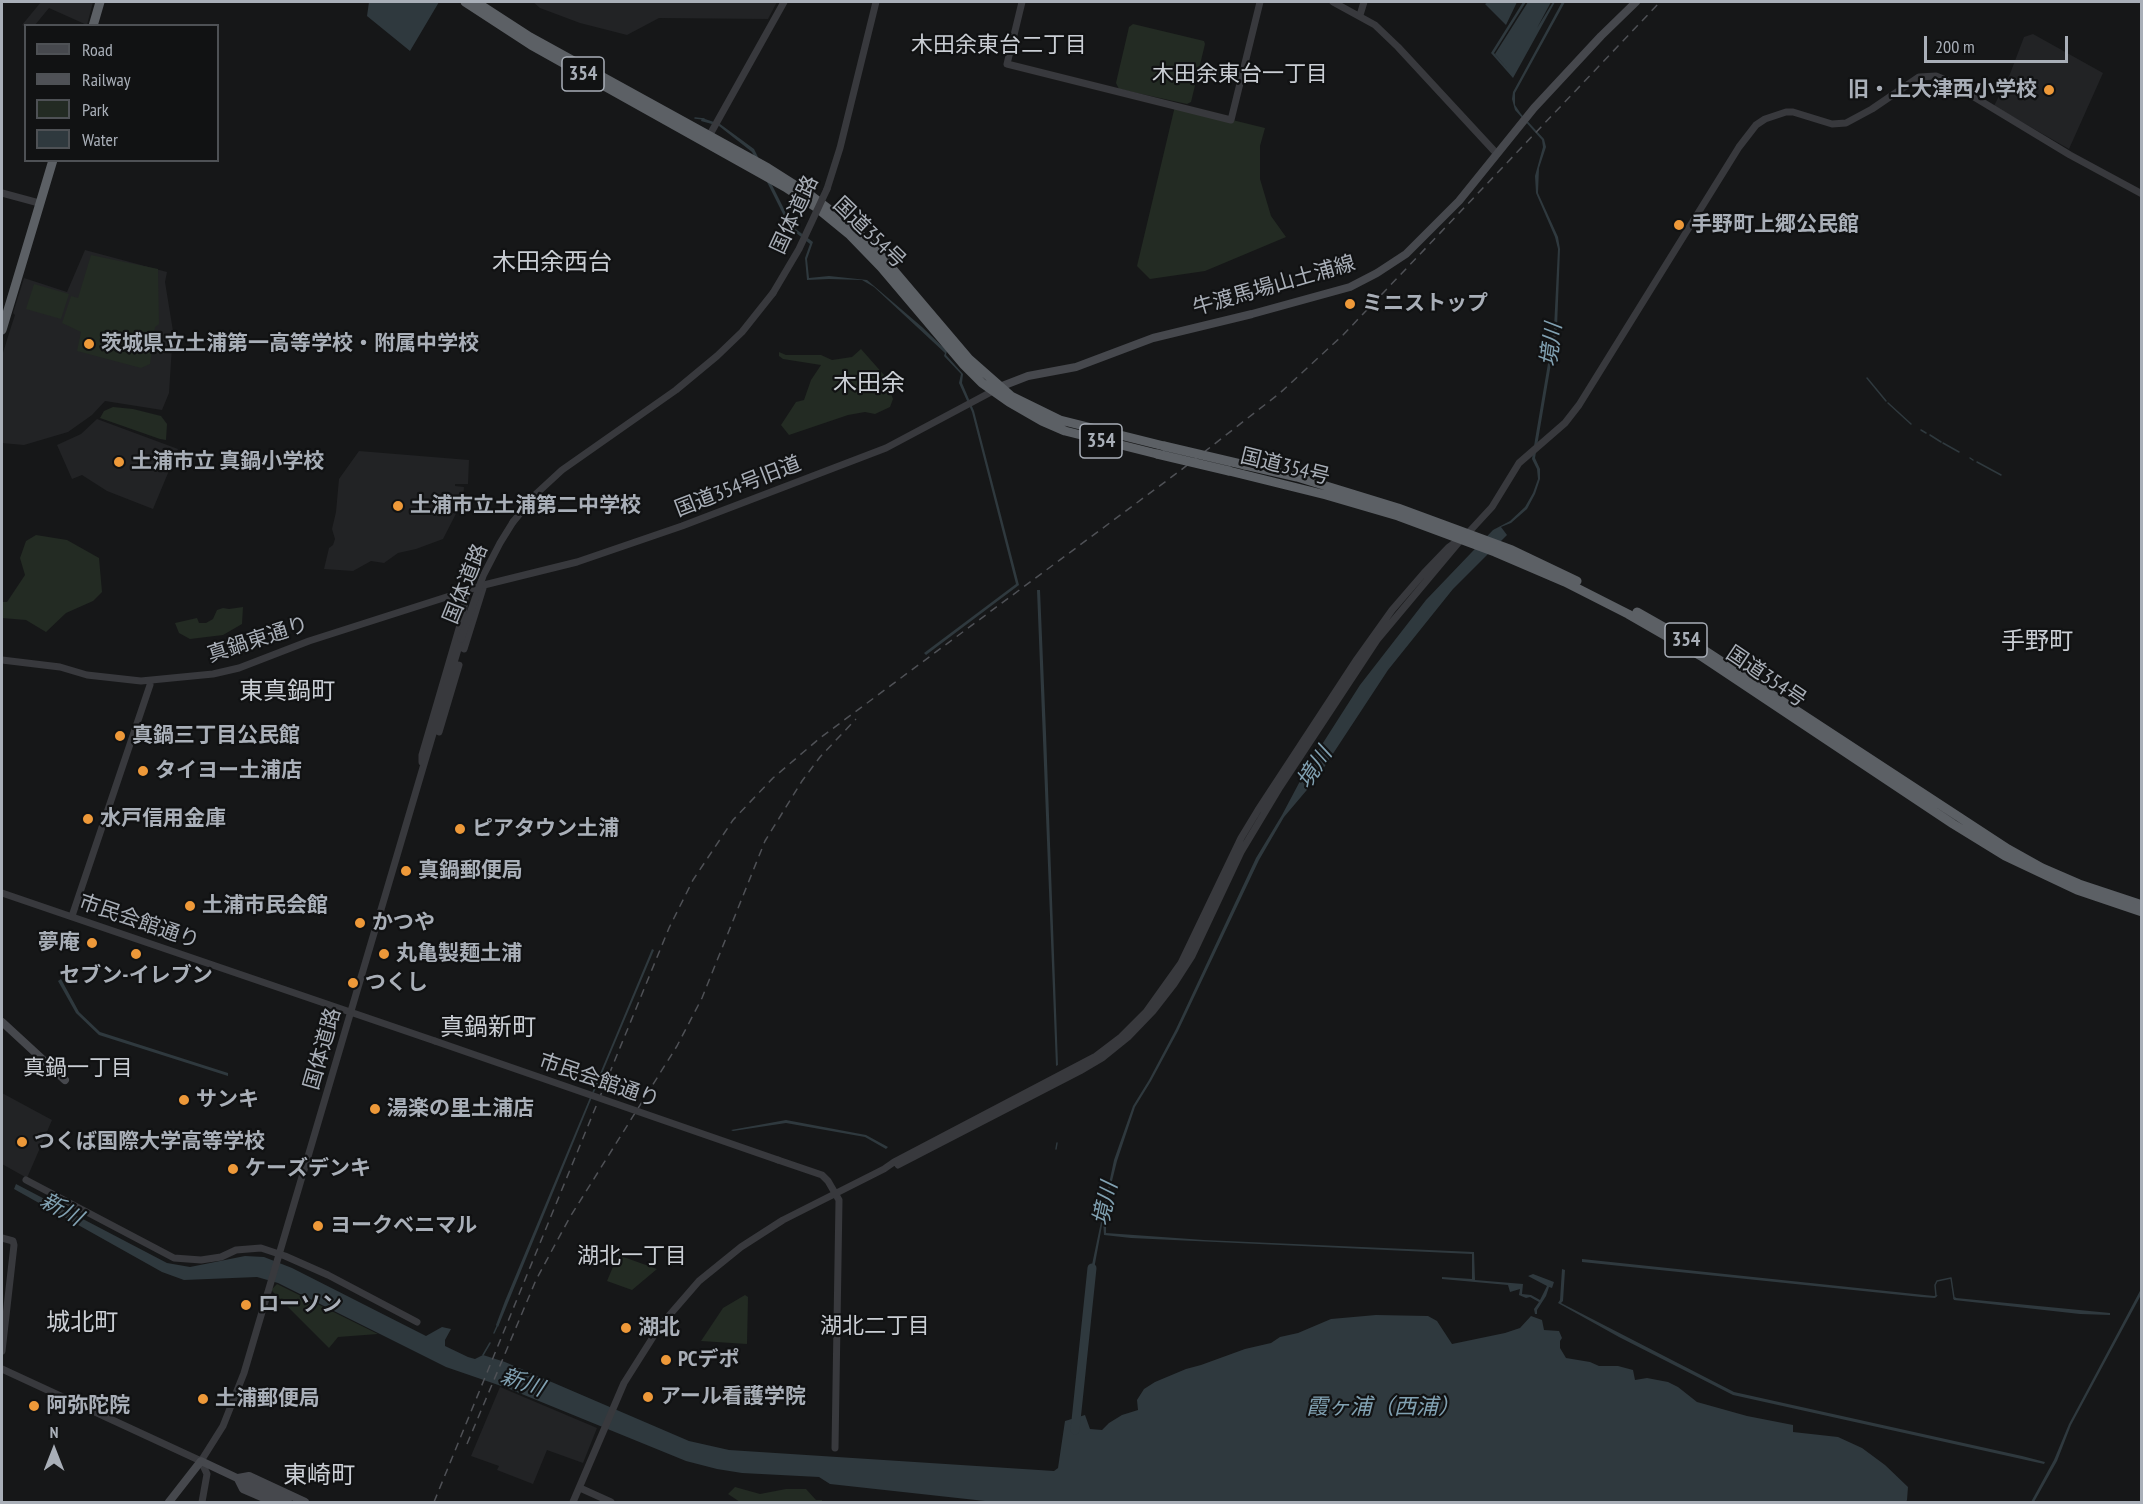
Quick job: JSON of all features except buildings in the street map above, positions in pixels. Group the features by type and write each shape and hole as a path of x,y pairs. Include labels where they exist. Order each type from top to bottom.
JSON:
{"highway":[{"path":"94,24 100,2"},
{"name":"国道354号","path":"465,2 531,45 707,139"},
{"name":"国道354号","path":"476,2 530,37 707,139 795,193 834,221 881,267 964,365 1036,418 1065,431 1357,504 1464,536"},
{"path":"2,330 52,162"},
{"name":"国道354号","path":"996,389 1060,420 1297,477 1366,497 1569,577 1704,650 2008,849 2042,868 2079,884 2142,905"},
{"name":"国道354号","path":"1497,549 1628,614 1701,656 1953,824 2005,856 2077,890 2142,912"}],"main road":[{"name":"牛渡馬場山土浦線","path":"996,389 1028,376 1076,367 1153,338 1252,314 1358,284 1412,249 1476,182 1534,108 1600,36 1636,2"},
{"path":"2,1022 66,1080"},
{"path":"169,1503 201,1461 288,1503"},
{"path":"237,1478 249,1476 305,1503"},
{"path":"237,1478 243,1489 273,1503"}],"street":[{"path":"707,139 784,2"},
{"name":"国体道路","path":"201,1461 213,1443 244,1373 422,771 483,576 513,522 536,494 562,470 676,390 717,356 742,332 773,293 799,249 827,189 847,123 876,2"},
{"path":"1022,2 1007,64 1231,120 1260,2"},
{"path":"1333,2 1375,25 1497,154"},
{"path":"1360,15 1364,2"},
{"path":"573,1503 624,1383 650,1340 699,1281 759,1235 783,1220 884,1169 907,1161 1102,1058 1128,1037 1153,1011 1192,956 1241,852 1280,787 1377,640 1464,536 1500,497 1515,469 1564,423 1579,405 1756,125 1786,112 1793,112 1826,123 1846,123 1872,109 1914,79 1923,75 1936,76 2070,155 2142,194"},
{"path":"2,193 39,203"},
{"name":"国道354号旧道","path":"484,585 577,562 808,479 896,444 996,389"},
{"path":"430,745 436,740 484,585"},
{"name":"真鍋東通り","path":"2,660 60,667 87,675 150,681 218,674 309,641 484,585"},
{"path":"422,771 422,755 464,615 466,591"},
{"path":"72,916 150,681"},
{"name":"市民会館通り","path":"2,893 822,1175 836,1194"},
{"path":"26,1180 174,1258 212,1259 236,1250 254,1247 338,1280 417,1322"},
{"path":"835,1448 840,1223 840,1204 836,1194"},
{"path":"2,1238 13,1241 14,1245 2,1351"},
{"path":"2,1369 201,1461 207,1474 202,1503"},
{"path":"580,1488 611,1503"}],"shaded area":[{"path":"41,2 93,2 87,24 49,8 36,24 22,25"},
{"path":"533,2 777,2 768,19 659,18 627,35 580,23 540,8"},
{"name":"旧・上大津西小学校","path":"2033,34 2103,73 2069,149 1994,106 2010,74 2024,37"},
{"name":"茨城県立土浦第一高等学校・附属中学校","path":"85,250 167,272 165,282 173,331 169,393 162,410 105,401 92,415 68,432 24,445 2,443 2,356 24,278 67,292"},
{"name":"土浦市立 真鍋小学校","path":"97,419 178,449 153,509 107,491 82,475 72,479 57,445 81,434"},
{"name":"土浦市立土浦第二中学校","path":"359,451 469,460 468,484 455,484 455,486 464,487 463,500 443,539 398,553 384,563 371,561 353,571 324,569 329,548 335,539 332,529 339,479"},
{"name":"つくば国際大学高等学校","path":"2,1093 52,1120 27,1178 2,1164"},
{"path":"500,1387 597,1428 583,1463 547,1450 533,1484 497,1470 499,1466 471,1456"}],"green space":[{"path":"1133,24 1204,41 1191,102 1187,104 1119,89 1116,83 1129,27"},
{"path":"1175,106 1265,128 1260,146 1260,179 1271,216 1286,237 1205,271 1150,279 1137,266"},
{"path":"91,255 158,269 159,324 155,327 150,364 141,368 77,351 81,332 62,323 71,296 78,298"},
{"path":"34,284 69,294 61,319 26,309"},
{"path":"861,349 884,375 893,399 890,407 875,414 865,412 848,415 789,435 781,425 796,402 804,400 811,380 821,365 783,359 779,356 779,352 786,355 821,355 832,360 852,357"},
{"path":"113,407 161,416 167,424 166,440 100,418 104,411"},
{"path":"36,535 67,540 99,558 102,592 93,601 66,613 46,632 26,620 2,618 2,602 7,602 25,575 20,558 26,541"},
{"path":"243,607 242,624 223,635 190,639 179,633 175,623 197,618 199,623 206,623 213,619 217,610"},
{"path":"618,1255 657,1269 632,1290 607,1281"},
{"path":"277,1284 378,1334 338,1337 329,1348 271,1290"},
{"path":"745,1295 748,1297 747,1344 701,1341 723,1308"},
{"path":"735,1487 760,1494 786,1489 806,1489 816,1500 822,1500 822,1502 740,1502 728,1494"}],"water":[{"path":"369,2 439,2 410,51 367,16"},
{"path":"1488,2 1517,2 1506,25 1485,4"},
{"path":"1523,2 1526,2 1494,53 1511,73 1495,54 1528,2 1551,2 1537,28 1555,2 1513,78 1491,53"},
{"path":"1562,2 1565,2 1515,93 1515,105 1544,139 1546,147 1539,168 1538,193 1558,237 1560,249 1557,328 1535,458 1540,469 1540,479 1535,494 1527,509 1511,523 1501,527 1507,535 1453,589 1388,670 1317,778 1284,817 1259,860 1178,1031 1135,1107 1117,1161 1106,1205 1106,1233 1204,1240 1474,1252 1475,1280 1523,1284 1522,1294 1531,1295 1540,1300 1547,1286 1528,1276 1533,1274 1554,1282 1552,1288 1549,1287 1535,1314 1534,1309 1539,1302 1519,1295 1520,1289 1510,1292 1508,1285 1442,1279 1442,1277 1472,1279 1472,1254 1131,1238 1104,1235 1103,1220 1092,1280 1089,1279 1114,1160 1133,1106 1176,1029 1256,858 1307,768 1360,685 1426,600 1493,530 1510,521 1525,507 1533,493 1538,479 1537,469 1532,459 1554,328 1558,249 1536,193 1535,176 1543,147 1542,140 1515,110 1512,99 1513,92"},
{"path":"702,118 720,124 754,149 793,227 813,242 807,259 809,278 829,276 867,280 947,351 946,355 963,374 962,383 974,411 1019,585 926,655 924,653 1016,584 972,412 959,383 961,374 944,356 945,353 874,287 862,280 807,280 805,258 810,244 790,228 752,152 719,126 701,121"},
{"path":"1037,590 1040,590 1046,733 1058,1065 1056,1066"},
{"path":"652,949 654,950 498,1327 496,1325 505,1301"},
{"path":"61,979 79,1012 100,1032 228,1073 228,1076 99,1035 76,1013 58,981"},
{"path":"786,1120 866,1135 888,1147 886,1149 865,1137 786,1123 731,1130"},
{"name":"霞ヶ浦（西浦）","path":"16,1184 167,1263 190,1267 245,1256 264,1257 292,1268 426,1336 442,1327 451,1329 445,1340 445,1346 468,1357 475,1359 483,1355 505,1362 689,1441 729,1450 1054,1471 1058,1468 1065,1421 1085,1415 1090,1429 1102,1430 1122,1415 1138,1410 1137,1400 1144,1389 1155,1382 1245,1349 1271,1343 1280,1337 1298,1333 1331,1319 1376,1315 1428,1316 1437,1321 1452,1344 1520,1328 1531,1316 1542,1320 1544,1330 1559,1331 1562,1338 1560,1348 1566,1358 1599,1366 1618,1366 1633,1370 1635,1380 1647,1378 1668,1382 1697,1402 1747,1416 1793,1425 1793,1432 1838,1437 1862,1448 1885,1465 1908,1487 1907,1500 1906,1502 994,1502 830,1484 819,1477 742,1473 717,1469 686,1461 507,1388 446,1367 278,1283 257,1277 184,1280 162,1272 14,1189"},
{"path":"1582,1259 1938,1295 1935,1298 1921,1297 1582,1262"},
{"path":"1562,1269 1565,1270 1561,1303 1734,1392 2045,1462 2044,1464 1733,1395 1558,1303"},
{"path":"2141,1289 2141,1295 2071,1425 2057,1461 2034,1502 2031,1502 2054,1460 2069,1424"},
{"path":"1955,1297 2110,1313 2110,1315 2080,1314 1954,1300"}],"waterway":[{"path":"695,118 704,119"},
{"path":"1867,378 1886,401"},
{"path":"1888,403 1911,424"},
{"path":"1921,430 1926,433"},
{"path":"1930,435 1941,442"},
{"path":"1943,443 1959,452"},
{"path":"1977,462 2001,475"},
{"path":"1056,1149 1057,1143"},
{"name":"境川","path":"1075,1430 1092,1268"},
{"path":"1936,1296 1937,1281 1951,1278 1954,1298"},
{"path":"494,1333 498,1324"},
{"path":"483,1355 490,1343"}],"railway":[{"path":"434,1502 669,928 693,880 733,820 773,778 820,738 1181,470 1280,393 1343,335 1660,2"},
{"path":"467,1444 536,1280 570,1217 677,1046 702,998 765,841 802,781 820,757 856,719"}],"place":[{"name":"旧・上大津西小学校","path":"2049,90"},
{"name":"手野町上郷公民館","path":"1679,225"},
{"name":"ミニストップ","path":"1350,304"},
{"name":"茨城県立土浦第一高等学校・附属中学校","path":"89,344"},
{"name":"土浦市立 真鍋小学校","path":"119,462"},
{"name":"土浦市立土浦第二中学校","path":"398,506"},
{"name":"真鍋三丁目公民館","path":"120,736"},
{"name":"タイヨー土浦店","path":"143,771"},
{"name":"水戸信用金庫","path":"88,819"},
{"name":"ピアタウン土浦","path":"460,829"},
{"name":"真鍋郵便局","path":"406,871"},
{"name":"土浦市民会館","path":"190,906"},
{"name":"かつや","path":"360,923"},
{"name":"夢庵","path":"92,943"},
{"name":"セブン-イレブン","path":"136,954"},
{"name":"丸亀製麺土浦","path":"384,954"},
{"name":"つくし","path":"353,983"},
{"name":"サンキ","path":"184,1100"},
{"name":"湯楽の里土浦店","path":"375,1109"},
{"name":"つくば国際大学高等学校","path":"22,1142"},
{"name":"ケーズデンキ","path":"233,1169"},
{"name":"ヨークベニマル","path":"318,1226"},
{"name":"ローソン","path":"246,1305"},
{"name":"湖北","path":"626,1328"},
{"name":"PCデポ","path":"666,1360"},
{"name":"アール看護学院","path":"648,1397"},
{"name":"土浦郵便局","path":"203,1399"},
{"name":"阿弥陀院","path":"34,1406"}],"district":[{"name":"木田余東台二丁目","path":"999,46"},
{"name":"木田余東台一丁目","path":"1240,75"},
{"name":"木田余西台","path":"552,263"},
{"name":"木田余","path":"869,384"},
{"name":"手野町","path":"2037,642"},
{"name":"東真鍋町","path":"287,692"},
{"name":"真鍋新町","path":"488,1028"},
{"name":"真鍋一丁目","path":"78,1069"},
{"name":"湖北一丁目","path":"632,1257"},
{"name":"城北町","path":"82,1323"},
{"name":"湖北二丁目","path":"875,1327"},
{"name":"東崎町","path":"319,1476"}],"water label":[{"name":"新川","path":"61,1210"},
{"name":"新川","path":"522,1383"}]}
